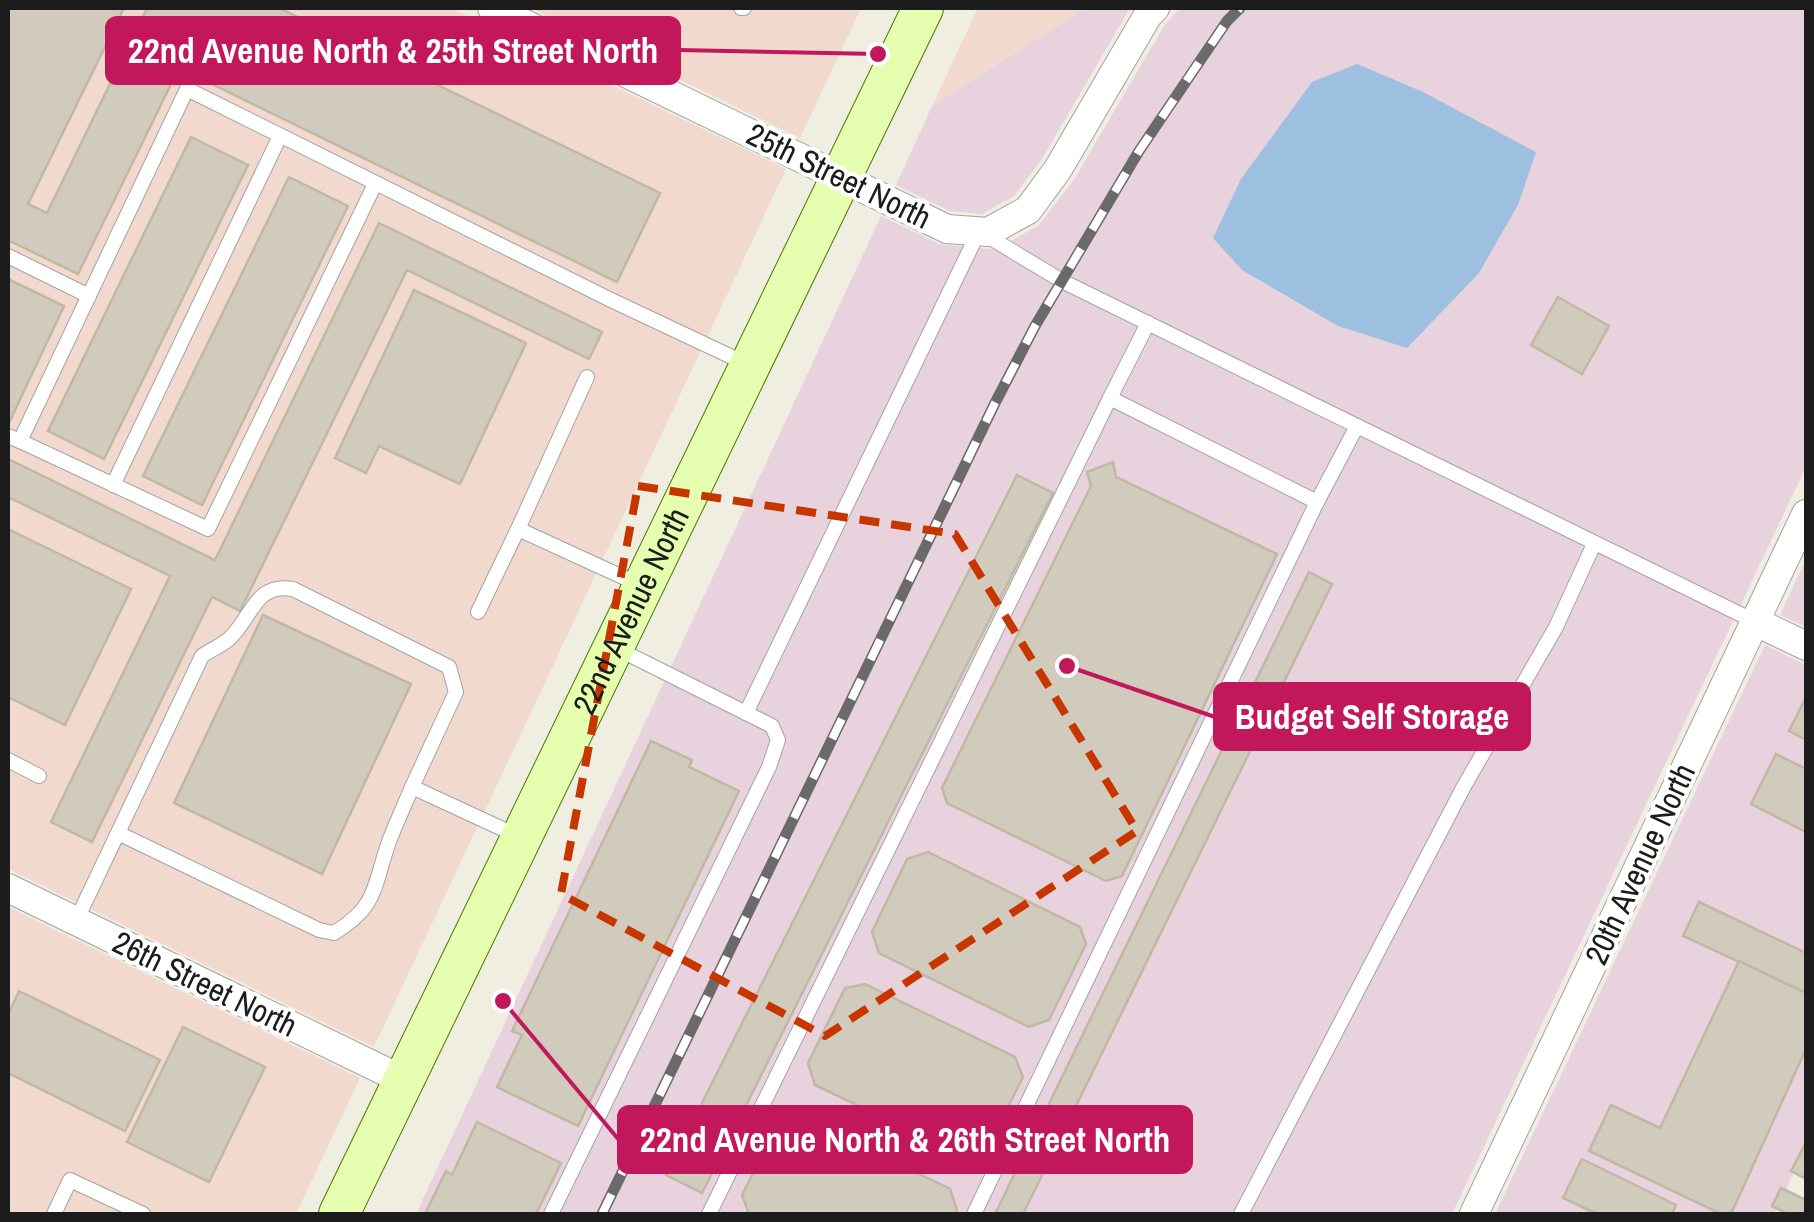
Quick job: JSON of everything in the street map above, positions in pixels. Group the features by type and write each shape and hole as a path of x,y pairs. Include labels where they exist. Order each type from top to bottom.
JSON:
{"main road":[{"name":"22nd Avenue North","path":"340,1214 924,8"}],"street":[{"name":"25th Street North","path":"492,8 946,229 979,231"},
{"path":"979,231 988,232 1028,210 1058,169 1154,8"},
{"name":"20th Avenue North","path":"1474,1214 1806,514"},
{"path":"1756,622 1806,646"},
{"name":"26th Street North","path":"8,888 404,1080"}],"lane":[{"path":"375,184 208,529 14,438 89,296 188,89 750,366"},
{"path":"113,484 280,136"},
{"path":"746,713 979,231 1062,280 1756,622"},
{"path":"8,256 89,296"},
{"path":"709,1214 1148,323"},
{"path":"478,612 587,378"},
{"path":"1110,398 1317,502"},
{"path":"974,1214 1357,426"},
{"path":"518,529 644,587"},
{"path":"1241,1214 1463,788 1556,627 1594,544"},
{"path":"76,921 202,656 227,641 260,598 271,590 293,589 450,667 456,692 389,842 376,892 350,924 334,933 319,930 118,833"},
{"path":"551,1214 770,767 778,740 772,726 614,647"},
{"path":"8,760 40,776"},
{"path":"412,787 521,838"},
{"path":"54,1214 70,1180 143,1214"}],"highlighted area":[{"path":"638,486 955,534 1137,831 825,1036 561,894"}],"shaded area":[{"path":"8,8 452,8 786,169 374,1047 8,869"},
{"path":"531,8 861,8 800,138"},
{"path":"978,8 1086,8 932,106"},
{"path":"1086,8 1130,8 1042,159 1014,196 982,214 950,211 896,185 932,106"},
{"path":"1180,8 1806,8 1806,467 1452,1214 416,1214 881,216 939,244 988,249 999,248 1039,225 1075,178 1164,26"},
{"path":"1806,559 1806,627 1780,615"},
{"path":"1765,645 1806,665 1806,1147 1774,1214 1495,1214"},
{"path":"8,907 360,1078 296,1214 8,1214"}],"water":[{"path":"1357,64 1423,92 1536,152 1518,205 1479,273 1407,348 1338,326 1242,270 1213,238 1241,179 1312,82"}],"building":[{"path":"8,8 124,8 28,204 47,213 147,8 279,8 660,193 617,282 179,68 78,274 8,240"},
{"path":"191,137 248,165 104,459 48,431"},
{"path":"289,177 348,206 202,505 143,476"},
{"path":"379,223 602,332 589,359 407,270 240,611 212,597 92,842 51,822 170,576 8,497 8,459 215,560"},
{"path":"8,279 64,306 8,425"},
{"path":"414,290 526,343 460,484 379,446 366,473 335,458"},
{"path":"1558,297 1609,326 1582,374 1531,345"},
{"path":"1113,462 1116,477 1277,554 1122,876 1106,881 947,803 942,788 1091,486 1087,472"},
{"path":"1017,475 1053,493 702,1193 666,1175"},
{"path":"8,529 131,589 65,725 8,697"},
{"path":"1309,572 1332,584 1023,1214 995,1214"},
{"path":"263,615 411,684 322,874 174,803"},
{"path":"1806,699 1806,740 1789,731"},
{"path":"651,741 692,760 689,767 739,791 578,1126 497,1087 522,1035 512,1031"},
{"path":"1776,754 1806,769 1806,832 1751,804"},
{"path":"928,852 1080,927 1086,944 1049,1020 1029,1027 879,953 872,932 907,859"},
{"path":"1699,902 1806,953 1806,993 1683,936"},
{"path":"1739,961 1806,993 1806,1049 1731,1214 1721,1214 1589,1151 1611,1105 1660,1128"},
{"path":"865,984 1015,1057 1023,1077 985,1153 965,1157 815,1085 808,1063 845,988"},
{"path":"19,991 160,1060 125,1131 8,1073 8,1015"},
{"path":"183,1027 265,1067 209,1182 127,1142"},
{"path":"800,1116 950,1189 955,1214 749,1214 742,1195 779,1122"},
{"path":"477,1122 561,1163 536,1214 425,1214 446,1171 452,1175"},
{"path":"1806,1142 1806,1179 1791,1171"},
{"path":"1582,1159 1676,1205 1672,1214 1597,1214 1563,1198"},
{"path":"1781,1188 1806,1200 1806,1214 1788,1214 1772,1206"}],"railway":[{"path":"602,1214 1035,326 1139,151 1227,21 1240,8"}],"place":[{"name":"22nd Avenue North & 25th Street North","path":"878,54"},
{"name":"Budget Self Storage","path":"1067,666"},
{"name":"22nd Avenue North & 26th Street North","path":"503,1001"}]}
